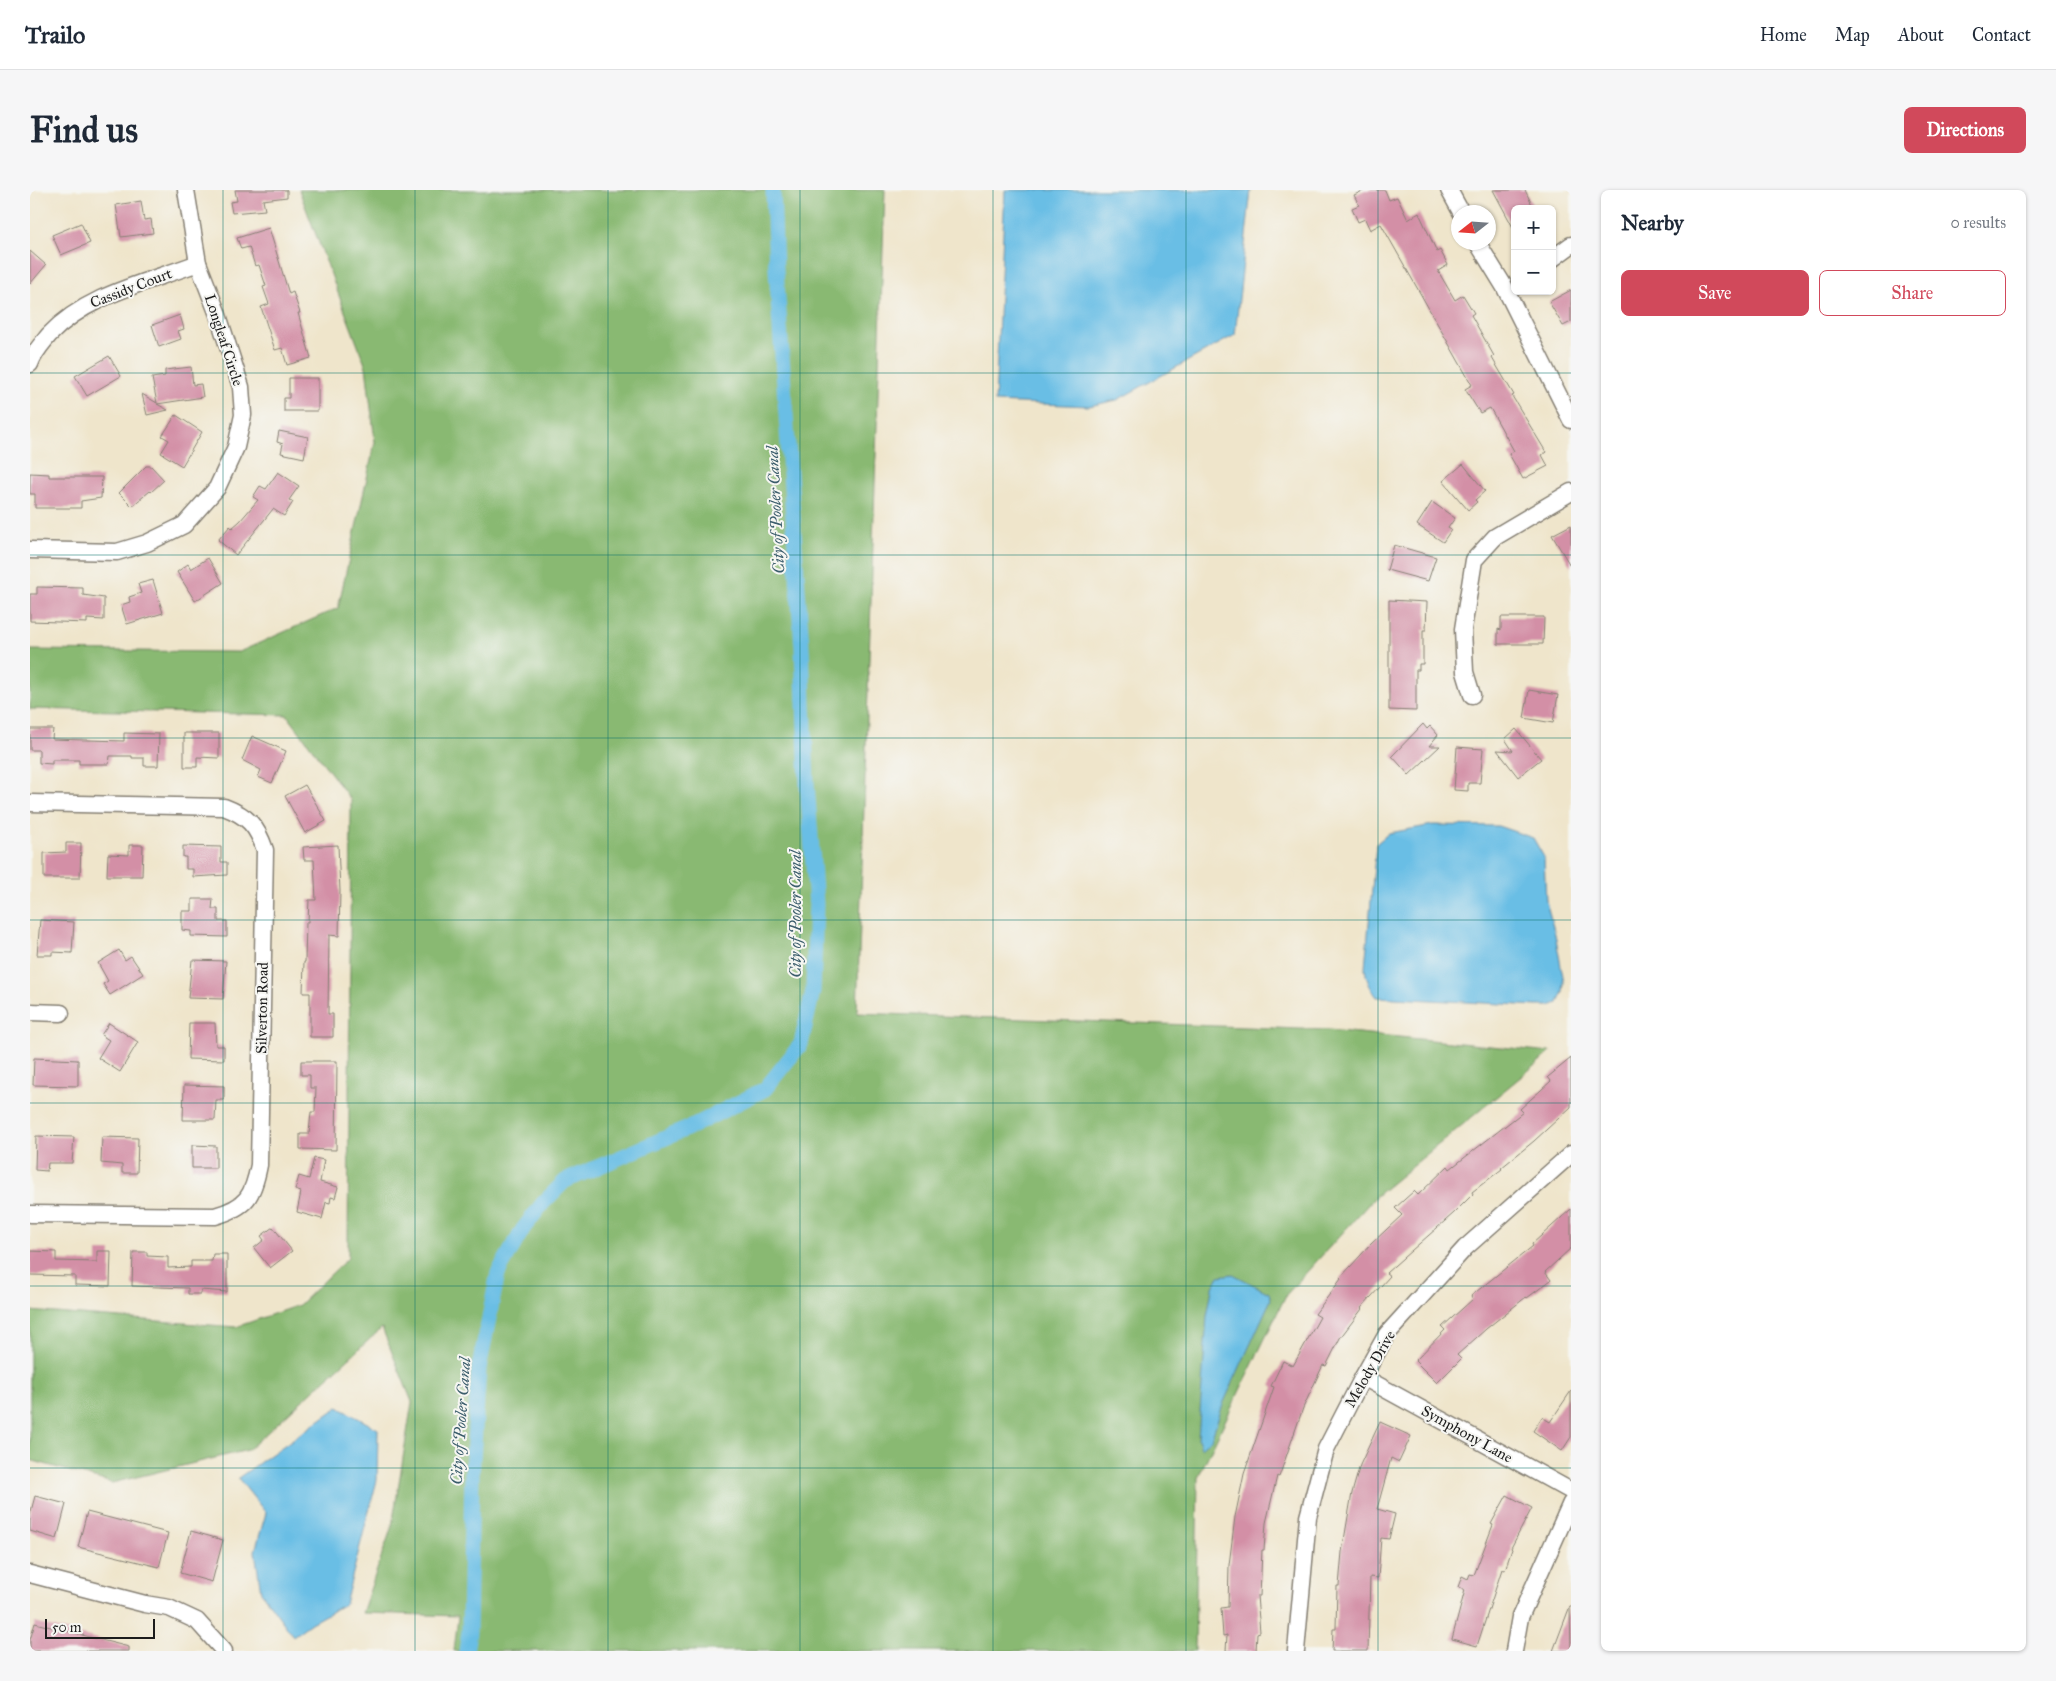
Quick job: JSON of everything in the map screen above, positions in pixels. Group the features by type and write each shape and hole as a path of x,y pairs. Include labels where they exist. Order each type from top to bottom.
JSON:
{"street":[{"name":"Longleaf Circle","path":"30,550 117,552 147,543 184,525 217,488 236,447 243,416 240,387 217,312 198,263 186,190"},
{"path":"1449,190 1457,205"},
{"path":"1556,256 1571,245"},
{"path":"1484,250 1509,283 1571,420"},
{"name":"Cassidy Court","path":"30,364 34,352 63,321 83,307 103,297 198,263"},
{"path":"1472,695 1465,672 1462,629 1474,560 1495,537 1571,492"},
{"name":"Silverton Road","path":"30,803 224,807 240,813 251,822 260,835 265,850 259,1163 254,1188 245,1201 233,1211 215,1216 30,1214"},
{"path":"30,1012 61,1013"},
{"name":"Melody Drive","path":"1296,1651 1308,1517 1326,1449 1363,1377 1387,1334 1465,1248 1571,1154"},
{"name":"Symphony Lane","path":"1363,1377 1571,1491"},
{"path":"1514,1651 1520,1617 1571,1503"},
{"path":"30,1574 145,1604 169,1608 197,1621 224,1651"}],"green space":[{"path":"299,190 885,190 857,1013 1329,1030 1551,1052 1376,1196 1286,1295 1198,1477 1195,1651 454,1651 458,1616 362,1613 392,1526 412,1402 382,1328 248,1450 112,1483 30,1460 30,1311 236,1327 299,1305 348,1258 351,800 287,715 30,709 30,650 239,652 338,608 375,442 366,367"}],"water":[{"path":"1005,190 1251,190 1235,335 1117,400 1089,406 995,402"},
{"path":"1433,825 1498,826 1533,838 1544,857 1546,901 1555,934 1564,982 1563,992 1558,1003 1550,1006 1537,1006 1377,997 1367,980 1365,968 1376,844 1389,833"},
{"path":"1233,1274 1269,1293 1271,1299 1224,1402 1211,1439 1201,1448 1198,1439 1207,1316 1212,1289 1219,1276"},
{"path":"338,1407 378,1429 377,1480 345,1604 311,1623 293,1636 261,1592 255,1551 266,1513 238,1478"}],"building":[{"path":"235,190 287,190 287,197 263,200 265,210 232,213 230,202 237,201"},
{"path":"1365,190 1385,190 1389,200 1397,197 1408,220 1419,213 1437,252 1440,250 1448,265 1438,271 1455,300 1463,295 1474,313 1471,315 1494,356 1492,358 1514,395 1512,396 1546,452 1542,455 1548,466 1523,479 1509,454 1514,451 1490,408 1480,413 1465,389 1472,385 1381,224 1370,230 1365,219 1358,222 1352,208 1359,205 1354,195"},
{"path":"1493,190 1525,190 1532,205 1511,205 1511,224"},
{"path":"141,201 144,220 151,219 153,233 121,237 116,205"},
{"path":"81,223 90,243 61,255 52,235"},
{"path":"269,228 289,294 293,292 300,313 298,313 311,358 287,365 282,348 275,350 261,307 269,304 263,287 266,286 259,265 255,266 249,247 241,249 237,238"},
{"path":"30,251 46,265 30,284"},
{"path":"1571,290 1571,322 1563,326 1549,302"},
{"path":"180,315 184,329 178,331 181,339 159,347 152,325"},
{"path":"109,356 121,376 87,396 75,376"},
{"path":"191,367 193,385 201,384 203,397 157,404 168,410 147,415 142,394 157,403 152,378 165,376 165,370"},
{"path":"289,378 318,378 318,411 284,411 284,398 289,398"},
{"path":"176,415 202,432 182,466 161,453 169,440 162,436"},
{"path":"279,431 308,437 304,458 281,453 283,444 277,442"},
{"path":"1463,464 1485,491 1468,510 1443,481"},
{"path":"146,466 151,466 164,480 132,506 119,493"},
{"path":"278,472 299,486 289,500 293,502 284,516 273,509 236,555 218,540 230,526 232,528 240,521 258,500 253,497 260,486 266,489"},
{"path":"30,473 49,474 49,477 102,477 101,498 81,501 81,508 35,508 35,494 30,494"},
{"path":"1432,502 1455,518 1448,528 1451,530 1443,542 1417,525"},
{"path":"1571,525 1571,567 1552,535"},
{"path":"1394,545 1436,557 1428,581 1387,570"},
{"path":"208,558 223,583 195,601 177,572 188,564 191,569"},
{"path":"153,580 163,613 127,624 121,605 130,602 129,597 141,593 138,584"},
{"path":"37,587 83,588 83,595 104,598 104,620 87,619 87,623 30,621 30,594 37,594"},
{"path":"1389,600 1427,602 1426,630 1423,630 1423,664 1419,664 1419,670 1416,670 1416,711 1389,710"},
{"path":"1501,617 1544,617 1543,644 1498,644 1498,629 1501,630"},
{"path":"1529,690 1558,695 1553,723 1524,718"},
{"path":"1423,724 1427,729 1430,726 1438,735 1429,746 1440,746 1409,775 1392,756"},
{"path":"30,729 53,729 52,739 124,741 124,733 159,734 158,766 144,766 144,758 132,758 132,756 110,756 109,764 79,764 79,760 52,760 52,764 39,763 39,750 30,750"},
{"path":"1516,729 1541,759 1518,777 1497,750 1513,751 1505,739"},
{"path":"184,733 219,733 219,758 197,757 197,767 184,767"},
{"path":"252,736 286,751 272,783 258,777 261,770 242,760"},
{"path":"1457,747 1483,749 1480,783 1468,783 1468,791 1454,790"},
{"path":"305,785 326,821 305,833 285,796"},
{"path":"66,843 81,843 80,878 44,878 44,853 66,852"},
{"path":"129,845 143,845 142,876 107,876 108,854 129,855"},
{"path":"338,845 339,936 329,935 328,1014 333,1014 333,1037 310,1037 310,993 303,993 304,962 309,900 316,900 314,860 304,860 303,847"},
{"path":"183,846 221,847 221,862 227,862 227,875 193,877 193,869 186,869 186,857 183,857"},
{"path":"192,899 213,899 212,909 218,909 218,921 227,921 227,937 191,936 191,931 182,930 182,911 192,911"},
{"path":"40,920 74,922 72,953 52,952 52,955 37,955"},
{"path":"119,950 125,960 131,956 143,974 110,995 103,984 108,981 98,963"},
{"path":"192,960 226,961 223,999 188,998"},
{"path":"109,1023 138,1042 120,1072 98,1058 109,1040 101,1035"},
{"path":"189,1023 215,1023 216,1046 224,1046 224,1060 188,1059"},
{"path":"34,1058 78,1060 78,1086 33,1085"},
{"path":"1571,1058 1571,1107 1502,1169 1472,1192 1473,1194 1454,1213 1386,1273 1390,1276 1361,1308 1340,1338 1326,1366 1323,1365 1303,1408 1279,1477 1277,1476 1266,1523 1264,1550 1262,1550 1260,1596 1257,1596 1260,1632 1257,1633 1256,1651 1226,1651 1227,1635 1223,1636 1221,1608 1228,1607 1229,1565 1235,1517 1244,1474 1274,1387 1271,1386 1283,1361 1293,1366 1320,1317 1315,1314 1340,1278 1371,1244 1402,1215 1395,1208 1414,1191 1418,1195 1448,1166 1450,1169 1523,1112 1520,1109 1551,1081 1548,1077"},
{"path":"301,1061 337,1061 336,1150 300,1149 300,1134 309,1134 311,1112 315,1112 316,1088 310,1088 310,1075 301,1075"},
{"path":"184,1085 224,1086 224,1100 216,1100 215,1120 183,1120"},
{"path":"36,1136 74,1137 72,1163 48,1163 47,1171 35,1170"},
{"path":"102,1137 138,1138 137,1173 122,1173 122,1165 101,1163"},
{"path":"192,1145 216,1146 216,1168 192,1168"},
{"path":"314,1158 324,1160 320,1182 338,1187 335,1198 331,1197 330,1203 326,1202 322,1219 297,1212 301,1192 295,1190 299,1176 309,1179"},
{"path":"1571,1209 1571,1248 1545,1272 1551,1280 1526,1297 1457,1355 1461,1359 1437,1383 1415,1361 1445,1330 1442,1327 1473,1299 1471,1296 1533,1246 1532,1244"},
{"path":"273,1227 292,1251 270,1268 254,1248 264,1240 261,1236"},
{"path":"30,1251 56,1252 56,1261 97,1262 97,1251 111,1251 110,1286 75,1285 75,1276 30,1275"},
{"path":"133,1252 147,1252 147,1256 168,1257 168,1268 191,1267 191,1261 212,1261 213,1254 227,1254 227,1292 201,1290 201,1294 188,1294 188,1288 132,1286"},
{"path":"1571,1391 1571,1437 1562,1451 1533,1431 1542,1417 1550,1422"},
{"path":"1380,1422 1411,1436 1399,1462 1391,1458 1377,1509 1395,1514 1389,1539 1381,1538 1378,1578 1370,1577 1368,1651 1332,1651 1333,1629 1336,1629 1337,1586 1339,1586 1342,1552 1352,1493 1360,1465"},
{"path":"1507,1495 1532,1508 1511,1548 1505,1570 1502,1569 1477,1646 1452,1639 1465,1590 1458,1587 1462,1576 1468,1579 1470,1574 1474,1575 1493,1525 1491,1524"},
{"path":"35,1496 66,1504 57,1539 30,1531 30,1515"},
{"path":"87,1512 168,1533 159,1567 78,1547"},
{"path":"191,1531 223,1540 212,1582 180,1573"},
{"path":"1570,1606 1571,1651 1553,1651"},
{"path":"35,1623 129,1647 129,1651 30,1651 30,1640"}],"waterway":[{"name":"City of Pooler Canal","path":"466,1651 469,1632 472,1474 479,1368 498,1273 523,1229 543,1203 565,1181 691,1127 765,1089 801,1044 813,991 816,904 807,784 802,647 776,269 773,190"}]}
